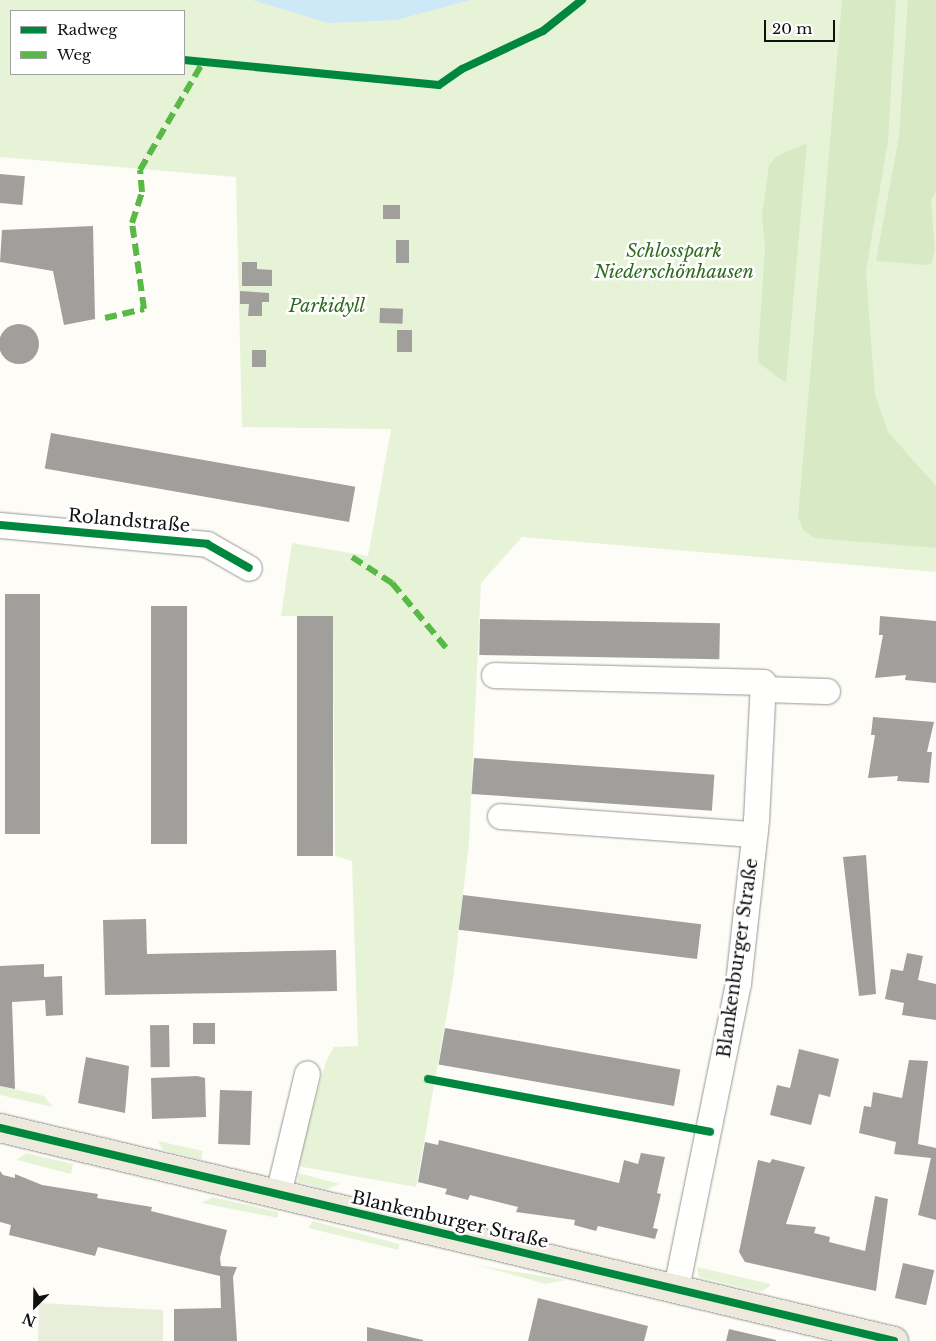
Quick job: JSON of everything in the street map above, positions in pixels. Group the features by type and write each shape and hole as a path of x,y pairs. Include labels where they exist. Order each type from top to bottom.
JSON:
{"main road":[{"name":"Blankenburger Straße","path":"0,1128 676,1289 876,1339"}],"street":[{"name":"Rolandstraße","path":"0,525 207,544 249,568"},
{"path":"494,675 762,686 828,691"},
{"name":"Blankenburger Straße","path":"676,1289 730,1032 754,834 762,686"},
{"path":"500,816 754,834"},
{"path":"278,1194 308,1073"}],"green space":[{"name":"Schlosspark Niederschönhausen","path":"0,0 936,0 936,572 522,537 481,583 469,843 453,979 416,1187 297,1166 326,1061 334,1047 358,1046 352,861 335,856 333,616 281,616 292,543 368,556 391,429 242,427 236,177 0,157"},
{"path":"842,0 896,0 888,141 866,271 875,395 888,432 936,486 936,548 815,538 804,531 798,518"},
{"path":"908,0 936,0 936,192 931,200 935,250 932,263 925,265 876,261 899,136"},
{"path":"807,143 786,383 759,363 758,353 765,248 762,215 769,165 777,156"},
{"path":"0,1086 44,1096 53,1107 0,1095"},
{"path":"158,1141 203,1151 201,1159 163,1150"},
{"path":"26,1153 73,1164 71,1174 17,1160"},
{"path":"298,1173 340,1184 327,1189 298,1182"},
{"path":"212,1197 278,1212 278,1218 202,1203"},
{"path":"313,1221 399,1244 399,1250 308,1228"},
{"path":"474,1264 498,1269 566,1280 546,1284"},
{"path":"697,1267 770,1284 770,1286 761,1292 699,1277"},
{"path":"39,1303 163,1310 163,1341 38,1341"}],"water":[{"path":"252,0 470,0 396,20 328,23"}],"building":[{"path":"0,174 25,176 22,205 0,203"},
{"path":"383,205 400,205 400,219 383,219"},
{"path":"93,226 95,319 64,325 53,271 0,262 2,230"},
{"path":"396,240 409,240 409,263 396,263"},
{"path":"242,262 257,262 257,269 272,270 272,286 242,286"},
{"path":"240,291 269,293 269,302 262,302 262,316 248,316 249,304 240,304"},
{"path":"380,308 403,309 402,324 379,323"},
{"path":"23,324 30,327 36,333 39,344 38,352 30,361 23,364 15,364 8,361 0,352 -1,340 2,333 11,325"},
{"path":"397,330 412,330 412,352 397,352"},
{"path":"252,350 266,350 266,367 252,367"},
{"path":"51,433 355,487 349,522 45,468"},
{"path":"5,594 40,594 40,834 5,834"},
{"path":"151,606 187,606 187,844 151,844"},
{"path":"297,616 333,616 333,856 297,856"},
{"path":"880,616 936,621 936,683 905,680 906,675 875,678 883,635 879,635"},
{"path":"480,619 720,623 719,659 479,655"},
{"path":"873,717 934,722 927,752 932,752 929,783 897,781 898,776 868,778 875,735 871,735"},
{"path":"474,758 714,775 712,811 471,794"},
{"path":"866,855 876,994 859,996 843,857"},
{"path":"463,895 701,924 697,959 459,930"},
{"path":"146,919 147,954 336,950 337,991 105,995 103,920"},
{"path":"907,953 923,956 918,980 936,984 936,1020 902,1015 904,1003 885,999 891,969 903,971"},
{"path":"44,964 44,977 62,976 63,1015 46,1016 45,1000 12,1002 15,1089 0,1086 0,966"},
{"path":"193,1023 215,1023 215,1044 193,1044"},
{"path":"150,1025 169,1025 170,1067 151,1067"},
{"path":"445,1028 680,1070 674,1106 439,1064"},
{"path":"799,1049 839,1059 830,1097 819,1094 811,1125 770,1115 777,1085 790,1088"},
{"path":"86,1057 129,1066 125,1113 78,1103"},
{"path":"909,1060 928,1061 918,1144 936,1148 936,1220 918,1215 931,1158 894,1154 896,1142 859,1133 864,1106 871,1107 873,1092 902,1098"},
{"path":"197,1076 205,1078 206,1117 152,1119 151,1078"},
{"path":"220,1090 252,1091 250,1145 218,1144"},
{"path":"439,1140 619,1183 624,1160 638,1164 641,1153 665,1157 657,1193 661,1194 653,1228 658,1229 655,1239 598,1226 596,1231 574,1225 575,1220 516,1212 518,1207 470,1195 468,1200 445,1194 447,1189 418,1182 425,1142 438,1145"},
{"path":"772,1159 805,1167 786,1224 816,1227 814,1233 830,1237 829,1242 865,1251 875,1196 888,1199 876,1291 745,1262 739,1252 758,1160 770,1163"},
{"path":"0,1171 3,1175 15,1178 15,1174 42,1185 98,1194 97,1198 152,1207 151,1211 227,1230 220,1258 221,1266 237,1267 233,1277 237,1341 174,1341 174,1309 221,1308 220,1276 98,1247 95,1256 9,1235 11,1225 0,1222"},
{"path":"903,1263 934,1270 926,1305 895,1298"},
{"path":"538,1298 648,1326 644,1341 528,1341"},
{"path":"367,1327 423,1340 423,1341 367,1341"},
{"path":"729,1329 776,1340 776,1341 726,1341"}],"marked path":[{"path":"105,318 144,309 132,223 142,192 140,170 203,62"},
{"path":"352,557 392,583 448,650"}],"cycle path":[{"path":"185,60 439,85 462,69 543,31 582,0"},
{"path":"0,525 207,544 249,568"},
{"path":"428,1079 710,1132"},
{"path":"0,1128 894,1341"}],"park label":[{"name":"Parkidyll","path":"327,306"}]}
